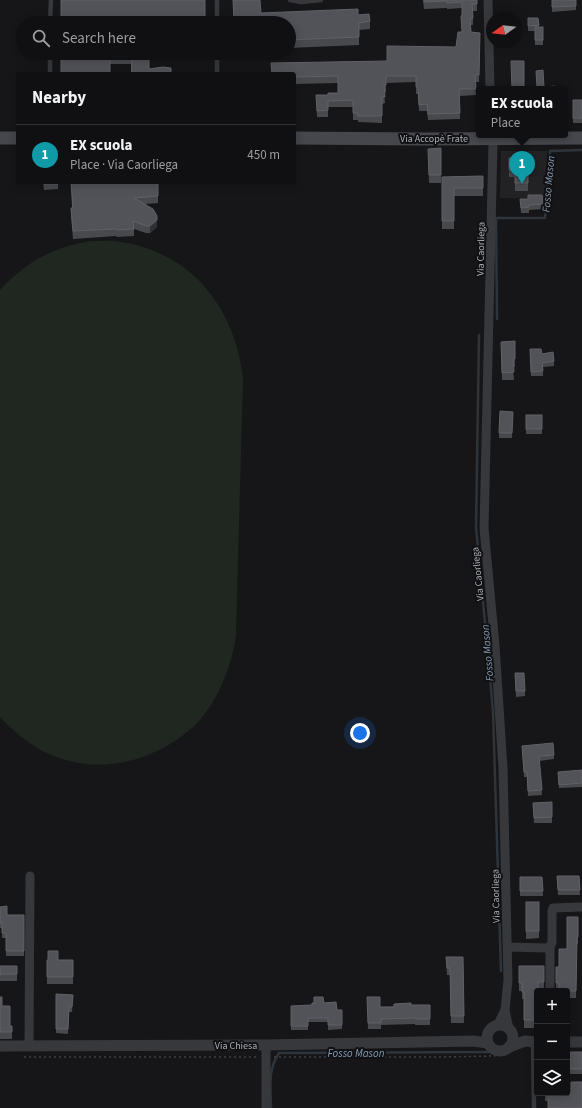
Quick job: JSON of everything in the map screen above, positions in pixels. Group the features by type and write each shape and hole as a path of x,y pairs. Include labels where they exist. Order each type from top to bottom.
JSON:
{"main road":[{"name":"Via Accopè Frate","path":"296,138 476,137"},
{"path":"0,138 16,138"},
{"name":"Via Accopè Frate","path":"568,138 578,138"}],"street":[{"path":"488,0 490,86"},
{"name":"Via Caorliega","path":"491,138 493,143 484,528 496,646 503,768 508,947 508,980 505,1010 510,1031"},
{"path":"29,1046 30,876"},
{"path":"550,988 552,911 554,908 582,908"},
{"path":"508,947 546,948 550,946"},
{"name":"Via Caorliega","path":"497,1026 505,1010"},
{"path":"497,1026 506,1027 510,1031 532,1041 498,1051 490,1047 488,1039 493,1028 497,1026"},
{"path":"509,1047 512,1040 510,1031"},
{"name":"Via Chiesa","path":"0,1046 266,1044 473,1041 488,1039"},
{"path":"570,1042 582,1042"},
{"path":"266,1044 270,1057 266,1108"}],"lane":[{"path":"50,16 51,0"},
{"path":"217,0 217,16"},
{"path":"290,0 301,2 321,0"},
{"path":"50,60 50,72"},
{"path":"217,60 217,72"},
{"path":"532,1041 534,1108"}],"path":[{"path":"24,1056 494,1056"}],"shaded area":[{"path":"501,151 547,151 546,198 500,198"},
{"path":"91,241 117,241 147,248 169,258 189,272 206,288 220,308 231,329 243,378 236,632 235,644 228,670 209,708 193,727 178,739 162,749 145,756 109,764 72,762 46,753 25,740 0,717 0,290 20,271 41,257 64,248"}],"building":[{"path":"61,0 205,0 205,16 61,16"},
{"path":"233,0 260,0 261,13 358,9 358,15 369,14 370,21 359,23 359,37 296,40 296,16 234,16"},
{"path":"424,0 477,0 477,4 472,4 473,18 470,19 471,32 480,33 479,75 475,75 476,89 459,89 460,113 428,114 427,104 419,105 416,76 386,76 386,85 384,85 385,97 382,97 382,116 358,116 358,113 353,113 353,100 328,101 328,110 317,111 316,95 338,93 338,76 296,77 296,72 272,72 271,63 387,61 387,46 456,47 458,32 462,32 462,2 424,2"},
{"path":"552,0 576,0 576,6 552,7"},
{"path":"528,18 538,18 539,25 528,26"},
{"path":"535,27 543,27 543,40 535,40"},
{"path":"61,60 110,60 110,72 61,72"},
{"path":"131,60 149,60 149,69 163,67 171,68 171,72 132,72"},
{"path":"511,61 524,61 524,86 512,86"},
{"path":"543,70 544,86 537,86 536,71"},
{"path":"573,100 582,100 582,118 573,118"},
{"path":"441,148 441,175 429,175 428,149"},
{"path":"509,158 528,158 528,183 515,183 515,170 509,170"},
{"path":"483,176 483,188 454,188 454,221 442,221 442,177"},
{"path":"71,184 158,184 158,196 134,198 153,209 157,216 157,220 150,226 133,221 134,229 73,231 71,208 73,208"},
{"path":"528,195 542,195 543,204 529,205 529,207 521,208 520,199 528,199"},
{"path":"515,341 515,359 513,359 514,372 502,373 501,342"},
{"path":"530,349 541,349 542,354 553,352 554,361 542,363 543,371 531,372"},
{"path":"500,411 513,412 512,433 499,433"},
{"path":"526,415 542,415 542,429 526,429"},
{"path":"515,673 524,673 525,691 516,691"},
{"path":"553,743 554,755 539,756 542,790 528,791 527,772 524,772 522,746"},
{"path":"582,770 582,783 559,785 558,772"},
{"path":"552,802 552,817 534,818 533,803"},
{"path":"557,876 579,876 580,890 558,890"},
{"path":"520,877 542,877 543,891 520,891"},
{"path":"526,902 539,902 539,931 526,931"},
{"path":"7,906 7,915 24,915 24,951 6,951 6,933 2,933 2,923 0,923 0,907"},
{"path":"567,917 578,917 576,991 570,991 570,988 559,988 559,983 556,983 556,967 559,967 559,949 567,949"},
{"path":"48,951 58,951 58,960 73,960 73,977 47,977"},
{"path":"446,957 463,957 464,1016 451,1016 450,968 447,968"},
{"path":"0,966 17,966 17,974 0,974"},
{"path":"519,966 544,966 544,982 538,982 538,988 534,988 534,1020 524,1020 524,992 522,992 522,983 519,983"},
{"path":"56,994 73,995 72,1007 69,1007 68,1029 56,1029"},
{"path":"0,997 2,997 2,1006 10,1006 10,1026 12,1026 12,1032 0,1032"},
{"path":"314,997 323,997 324,1003 336,1002 337,1010 342,1010 342,1025 328,1025 328,1018 308,1018 308,1026 291,1026 291,1006 312,1005 312,1003 314,1003"},
{"path":"367,997 380,997 380,1007 394,1007 394,1004 411,1003 411,1005 430,1005 430,1019 381,1019 381,1023 368,1023"},
{"path":"570,1052 582,1052 582,1069 570,1069"},
{"path":"571,1082 582,1082 582,1108 548,1108 548,1096 570,1096"}],"waterway":[{"name":"Fosso Mason","path":"497,319 496,218 545,218 550,151 582,150"},
{"name":"Fosso Mason","path":"479,335 476,527 493,712 501,971"},
{"name":"Fosso Mason","path":"271,1108 271,1073 279,1053 489,1052"}],"place":[{"name":"EX scuola","path":"522,184"}]}
